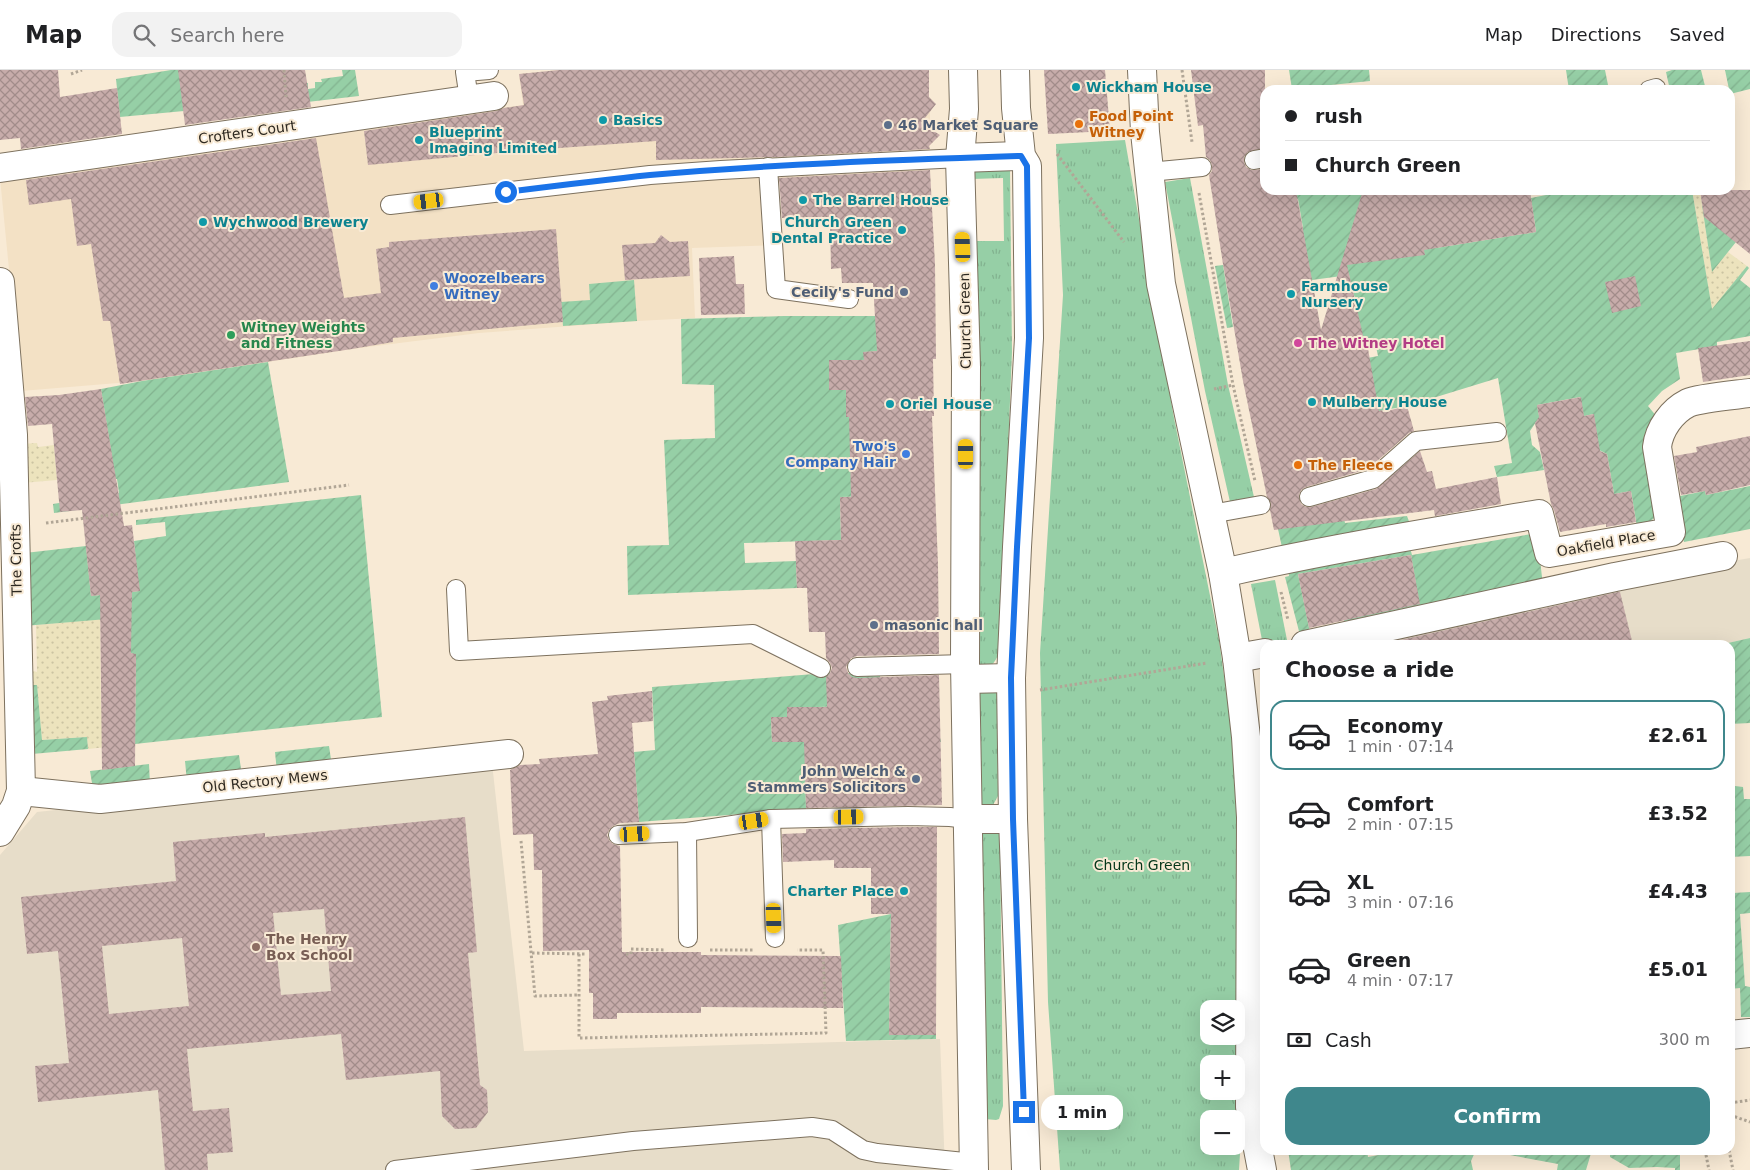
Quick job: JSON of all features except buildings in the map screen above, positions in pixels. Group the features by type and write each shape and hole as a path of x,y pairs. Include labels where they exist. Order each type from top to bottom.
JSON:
{"street":[{"name":"Church Green","path":"963,70 964,109 960,158 966,367 965,672 974,1166"},
{"path":"1015,70 1016,108 1021,156 1027,166 1029,338 1011,678 1013,819 1026,1170"},
{"path":"1142,70 1145,132 1162,284 1223,572 1237,658 1246,736 1251,817 1257,1014 1250,1108 1262,1170"},
{"name":"Crofters Court","path":"0,168 484,88"},
{"path":"960,158 1021,156"},
{"name":"The Crofts","path":"0,282 12,410 22,791 16,806 0,832"},
{"name":"Oakfield Place","path":"1223,572 1402,537 1539,514 1549,553 1671,532 1657,447 1664,426 1674,413 1687,404 1750,393"},
{"path":"1297,636 1723,556"},
{"path":"1237,658 1260,654"},
{"path":"965,672 1011,678"},
{"name":"Old Rectory Mews","path":"22,791 100,799 509,754"},
{"path":"967,819 1013,819"},
{"path":"1735,1034 1750,1033"}],"lane":[{"path":"390,205 650,175 768,167 960,158"},
{"path":"768,167 776,289 849,300"},
{"path":"1150,172 1198,167"},
{"path":"1308,497 1373,479 1416,441 1497,432"},
{"path":"1211,514 1261,505"},
{"path":"456,589 459,651 753,634 821,668"},
{"path":"857,667 965,672"},
{"path":"618,835 687,832 771,819 908,816 967,819"},
{"path":"771,819 775,938"},
{"path":"687,832 688,938"},
{"path":"395,1170 633,1141 812,1127 832,1130 863,1150 974,1166"}],"path":[{"path":"71,74 82,70"},
{"path":"1182,70 1198,167 1208,248 1233,385 1261,505"},
{"path":"1052,148 1126,244"},
{"path":"15,526 349,486"},
{"path":"1274,561 1297,636"},
{"path":"1035,691 1237,658"},
{"path":"521,841 535,996 579,995"},
{"path":"626,954 631,954 631,949 669,950"},
{"path":"707,950 756,950"},
{"path":"579,954 579,1038 826,1033 823,950 794,950"},
{"path":"532,953 587,954"},
{"path":"1735,1102 1750,1100"},
{"path":"1735,1117 1750,1122"},
{"path":"1706,1155 1709,1170"},
{"path":"1730,1155 1733,1170"}],"shaded area":[{"path":"559,70 929,70 929,97 932,100 930,129 933,131 934,141 930,145 930,171 869,174 829,182 777,182 779,245 692,248 695,318 479,333 352,349 142,381 21,391 0,178 523,105 519,74"},
{"path":"1750,558 1750,638 1735,641 1365,640 1618,581"},
{"name":"The Henry Box School","path":"492,763 524,1051 940,1039 945,1170 0,1170 0,855 37,812"}],"green space":[{"path":"171,70 241,70 184,111 120,117 116,79"},
{"path":"342,70 355,70 359,96 290,104 288,86 308,83 308,89 315,88 315,82 322,82 321,79 343,76"},
{"path":"1289,70 1369,70 1370,81 1331,85 1291,85"},
{"path":"1566,70 1605,70 1608,85 1568,85"},
{"path":"1672,70 1701,70 1705,85 1669,85 1666,72"},
{"path":"1725,70 1750,70 1750,89 1735,93 1735,85 1728,85"},
{"name":"Church Green","path":"1125,140 1174,418 1219,640 1232,733 1239,863 1241,1000 1200,1000 1200,1045 1241,1045 1241,1055 1200,1055 1200,1100 1242,1100 1242,1110 1200,1110 1200,1155 1240,1155 1239,1170 1060,1170 1048,1002 1040,653 1063,295 1056,144"},
{"path":"971,169 1010,169 1012,352 1000,646 998,656 993,664 985,667 975,662 972,241 1004,241 1003,178 972,179"},
{"path":"1190,178 1228,385 1254,497 1230,502 1205,391 1165,182"},
{"path":"1273,195 1397,195 1436,248 1536,232 1531,198 1546,195 1693,195 1712,309 1747,266 1749,268 1740,280 1750,288 1750,336 1717,342 1717,346 1676,353 1680,379 1662,391 1648,406 1657,417 1655,517 1648,524 1637,527 1631,491 1614,494 1607,454 1591,446 1594,414 1584,416 1580,397 1537,405 1540,421 1536,422 1530,431 1532,445 1540,452 1544,470 1497,477 1494,466 1512,463 1498,378 1407,406 1379,411 1362,359 1378,356 1375,342 1360,345 1356,303 1349,275 1275,285 1303,228 1298,199 1274,203"},
{"path":"1702,205 1717,227 1736,242 1712,272"},
{"path":"1223,265 1233,327 1227,328 1215,266"},
{"path":"634,280 637,321 563,326 561,302 590,300 589,284"},
{"path":"880,316 881,351 864,352 864,360 829,361 830,390 866,389 867,416 881,496 840,497 841,540 744,543 745,563 796,561 797,588 628,595 627,546 669,545 664,440 715,438 714,385 682,384 681,319"},
{"path":"268,362 289,482 54,513 53,504 119,493 117,479 106,480 112,457 101,389"},
{"path":"1750,486 1750,529 1684,542 1675,497 1705,491 1706,495"},
{"path":"361,495 382,717 135,744 136,655 131,653 131,617 24,626 25,553 86,546 91,596 139,591 134,541 166,536 165,522 136,525 136,520"},
{"path":"1407,516 1410,524 1283,552 1278,529 1344,519 1345,523"},
{"path":"1537,533 1543,586 1346,629 1339,598 1416,584 1411,555 1298,574 1311,637 1301,639 1285,577 1289,576 1288,566 1409,544 1412,555"},
{"path":"1275,580 1287,640 1262,640 1251,584"},
{"path":"1750,638 1750,723 1735,724 1735,641"},
{"path":"826,673 880,673 881,705 787,708 787,717 771,717 772,742 940,738 941,742 857,743 805,764 806,809 639,822 634,752 655,750 652,687"},
{"path":"37,685 42,740 87,737 88,749 32,754 29,688"},
{"path":"979,688 996,690 997,695 998,796 993,805 986,807 980,805"},
{"path":"329,746 332,766 277,772 275,752"},
{"path":"239,755 242,776 187,782 185,761"},
{"path":"149,764 150,785 95,787 92,783 90,771"},
{"path":"1735,786 1743,787 1744,799 1750,799 1750,856 1735,857"},
{"path":"983,831 1000,833 1003,1106 999,1119 996,1120 985,1119 980,834"},
{"path":"1750,892 1750,913 1740,914 1745,986 1750,987 1750,1017 1741,1017 1740,988 1735,988 1735,893"},
{"path":"891,914 889,1035 936,1035 936,1039 846,1041 838,925"},
{"path":"1289,1155 1368,1155 1368,1157 1379,1155 1474,1155 1471,1161 1473,1170 1291,1170"},
{"path":"1510,1155 1590,1155 1586,1170 1557,1170 1558,1164"},
{"path":"1610,1155 1680,1155 1680,1170 1657,1167 1629,1168 1610,1157"}],"sand":[{"path":"1693,195 1700,195 1712,271 1728,252 1747,266 1712,310"},
{"path":"37,443 38,447 54,445 57,480 22,483 21,444"},
{"path":"100,619 101,708 135,744 88,749 87,737 42,740 37,686 29,688 30,670 37,672 36,625"}],"place":[{"name":"Wickham House","path":"1076,87"},
{"name":"Basics","path":"603,120"},
{"name":"Food Point Witney","path":"1079,124"},
{"name":"46 Market Square","path":"888,125"},
{"name":"Blueprint Imaging Limited","path":"419,140"},
{"name":"The Barrel House","path":"803,200"},
{"name":"Wychwood Brewery","path":"203,222"},
{"name":"Church Green Dental Practice","path":"902,230"},
{"name":"Woozelbears Witney","path":"434,286"},
{"name":"Cecily's Fund","path":"904,292"},
{"name":"Farmhouse Nursery","path":"1291,294"},
{"name":"Witney Weights and Fitness","path":"231,335"},
{"name":"The Witney Hotel","path":"1298,343"},
{"name":"Mulberry House","path":"1312,402"},
{"name":"Oriel House","path":"890,404"},
{"name":"Two's Company Hair","path":"906,454"},
{"name":"The Fleece","path":"1298,465"},
{"name":"masonic hall","path":"874,625"},
{"name":"John Welch & Stammers Solicitors","path":"916,779"},
{"name":"Charter Place","path":"904,891"},
{"name":"The Henry Box School","path":"256,947"}],"route":[{"path":"506,192 650,175 960,158 1021,156 1027,166 1029,338 1011,678 1013,819 1024,1112"}]}
